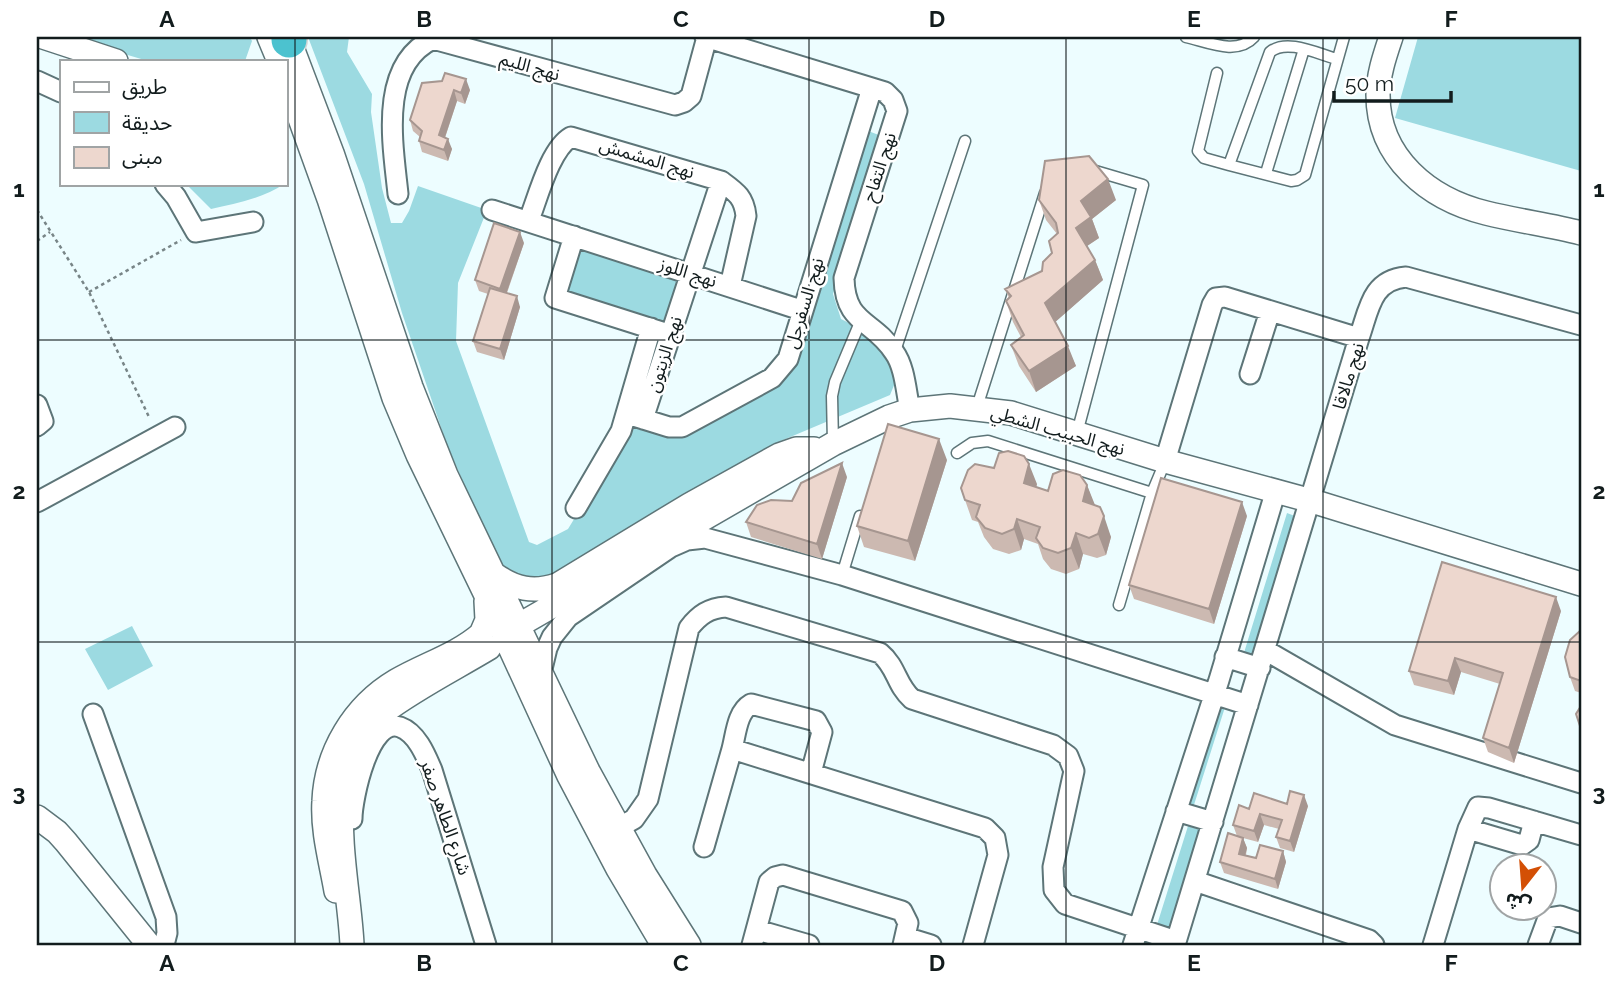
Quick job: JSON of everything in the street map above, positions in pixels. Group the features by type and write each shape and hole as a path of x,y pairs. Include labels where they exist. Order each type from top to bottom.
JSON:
{"street":[{"path":"43,37 113,60"},
{"name":"نهج الليم","path":"398,194 390,121 395,96 411,54 433,38 675,105 691,96 706,37"},
{"name":"نهج التفاح","path":"706,37 885,92 896,106 897,111 844,278 844,293 848,306 895,352 904,377 910,410"},
{"path":"1391,37 1380,74 1378,96 1386,135 1395,153 1413,176 1430,191 1455,203 1485,213 1581,233"},
{"path":"287,62 332,153 385,313 434,448 569,776 618,869 663,945"},
{"path":"37,81 60,92"},
{"name":"نهج السفرجل","path":"635,416 669,427 682,427 772,378 788,359 872,88"},
{"path":"291,102 394,398 425,469 541,673 618,828 689,945"},
{"path":"861,122 890,133"},
{"name":"نهج المشمش","path":"529,220 558,150 571,136 721,181"},
{"path":"691,274 721,181 739,194 745,205 746,216 730,286"},
{"path":"167,186 196,232 253,222"},
{"name":"نهج اللوز","path":"492,210 801,310"},
{"path":"574,236 555,298 671,334"},
{"name":"نهج الزيتون","path":"576,508 635,416 671,334 691,274"},
{"name":"نهج مالاقا","path":"618,828 634,819 648,799 689,628 697,618 715,608 726,607 880,653 890,661 905,692 912,699 1053,745 1068,756 1074,771 1053,867 1054,890 1065,904 1136,937 1176,943 1359,338 1375,293 1384,282 1406,277 1581,325"},
{"path":"1165,461 1214,300 1225,297 1359,338"},
{"path":"1250,374 1270,311"},
{"name":"نهج الزيتون","path":"635,416 651,328"},
{"path":"37,405 43,421 37,426"},
{"name":"نهج الحبيب الشطي","path":"528,620 827,447 889,417 910,410 950,406 1011,413 1165,461 1312,500 1581,584"},
{"path":"37,502 167,432"},
{"path":"489,582 504,582 525,590 542,590 557,585 688,505 779,455 804,448 827,447"},
{"path":"1136,937 1276,490"},
{"path":"541,673 547,648 559,626 568,617 671,547 687,540 705,538 842,575 1248,705"},
{"path":"336,891 326,837 323,801 336,749 354,718 382,691 481,634 488,613 489,582"},
{"path":"338,945 333,800 338,782 361,737 383,713 489,648"},
{"path":"1225,657 1262,659 1395,725 1581,783"},
{"path":"704,847 741,715 746,706 751,704 816,721 822,732 811,773"},
{"path":"93,714 166,917 167,933 164,945"},
{"name":"شارع الطاهر صفر","path":"352,945 358,917 352,825 354,797 370,750 384,730 395,726 414,738 432,770 486,945"},
{"path":"732,749 985,828 995,838 998,855 973,945"},
{"path":"347,765 341,804 352,945"},
{"path":"1433,945 1468,830 1475,811 1481,806 1581,835"},
{"path":"1176,811 1213,822"},
{"path":"37,817 66,842 149,945"},
{"path":"809,945 754,938 769,882 775,877 783,875 902,911 908,923 904,941 931,945"},
{"path":"1195,881 1369,940 1374,945"},
{"path":"1538,945 1548,918 1560,916 1581,923"}],"lane":[{"path":"1186,37 1233,47 1246,44 1254,37"},
{"path":"1217,73 1198,151 1204,158 1291,181 1297,180 1305,175 1344,37"},
{"path":"1229,165 1270,52 1276,47 1287,46 1337,59"},
{"path":"1266,173 1304,49"},
{"path":"895,352 965,141"},
{"path":"1077,434 1143,185 1094,170 1083,171"},
{"path":"977,407 1047,187"},
{"path":"827,447 835,383 861,320"},
{"path":"957,453 972,443 988,441 1152,494"},
{"path":"1119,605 1152,494 1165,461"},
{"path":"842,575 864,503"}],"path":[{"path":"37,210 89,292 167,432"},
{"path":"37,241 50,232"},
{"path":"89,292 196,232"}],"green space":[{"path":"67,37 250,37 252,41 245,60 145,60"},
{"path":"308,37 349,37 347,52 372,94 371,112 382,188 391,223 402,223 418,186 487,210 458,283 456,341 529,542 537,545 568,529 634,421 681,434 786,375 863,129 884,137 833,294 841,319 867,332 891,356 897,378 890,395 776,443 546,583 501,569 447,445 402,313 364,184"},
{"path":"1418,37 1581,37 1581,171 1395,118"},
{"path":"188,186 281,186 258,197 211,209"},
{"path":"581,246 681,278 666,324 566,293"},
{"path":"1287,513 1300,518 1255,660 1243,656"},
{"path":"132,626 153,666 108,690 85,649"},
{"path":"1218,702 1226,704 1193,808 1185,806"},
{"path":"1188,826 1201,830 1169,932 1156,928"}],"building":[{"path":"445,73 466,79 461,93 454,90 439,135 448,139 444,150 419,141 422,131 410,120 422,83 442,81"},
{"path":"1089,156 1108,179 1081,201 1091,217 1076,228 1095,260 1045,303 1068,346 1029,371 1011,345 1024,335 1006,301 1011,296 1005,289 1042,271 1043,262 1052,253 1049,241 1058,233 1056,223 1039,200 1045,161"},
{"path":"494,223 520,232 500,289 475,280"},
{"path":"490,288 517,296 500,349 473,341"},
{"path":"888,424 939,439 908,541 857,526"},
{"path":"1008,451 1024,456 1029,464 1024,483 1048,491 1053,474 1063,470 1080,475 1087,485 1083,501 1100,507 1104,516 1098,534 1089,538 1076,533 1071,548 1058,553 1043,548 1036,538 1040,527 1017,519 1014,529 1002,534 985,528 976,517 980,505 965,500 961,488 968,470 975,464 994,468 999,453"},
{"path":"842,463 817,544 746,522 757,505 771,500 792,501 801,483"},
{"path":"1161,478 1242,502 1209,609 1129,585"},
{"path":"1442,562 1556,597 1509,748 1483,738 1503,673 1455,658 1448,681 1409,671"},
{"path":"1581,630 1581,681 1570,677 1565,657 1570,640"},
{"path":"1581,706 1581,729 1576,714"},
{"path":"1290,791 1304,795 1290,841 1276,837 1282,820 1260,814 1254,831 1233,825 1239,805 1249,809 1254,793 1287,804"},
{"path":"1228,833 1243,838 1239,854 1256,858 1260,845 1283,851 1275,879 1220,862"}]}
